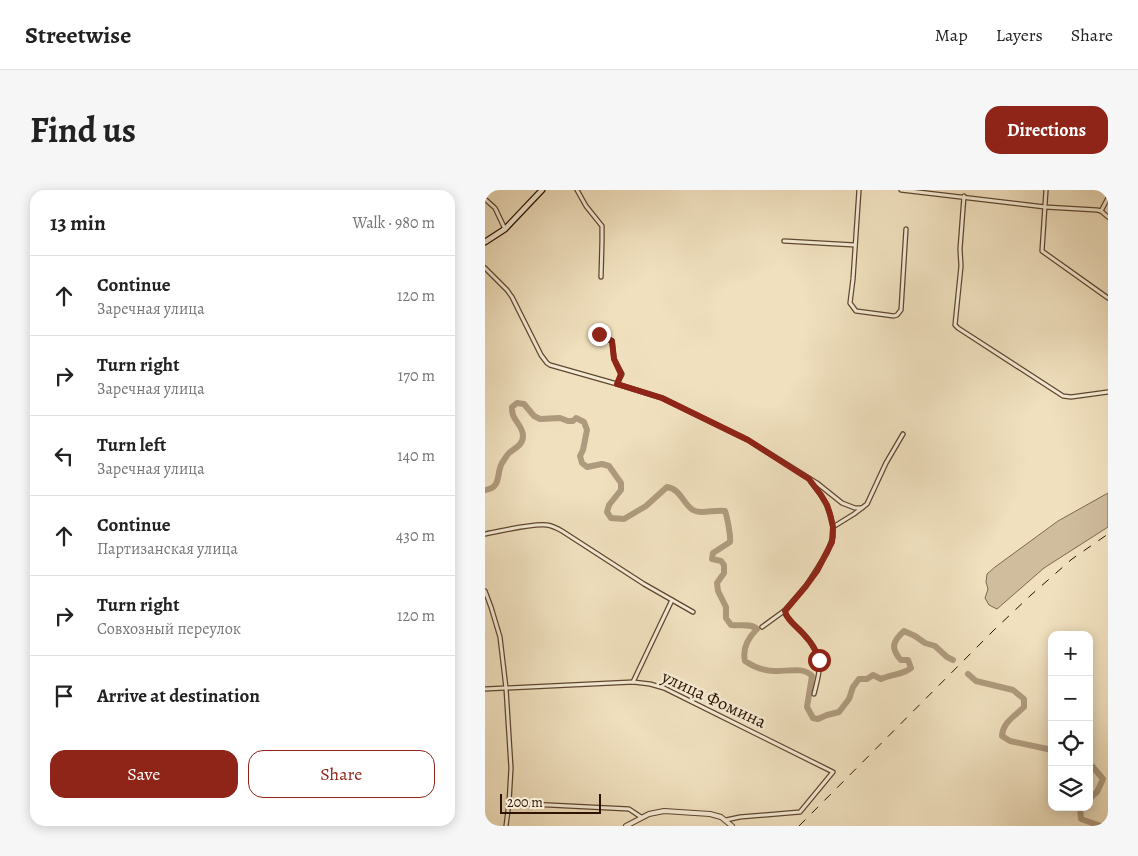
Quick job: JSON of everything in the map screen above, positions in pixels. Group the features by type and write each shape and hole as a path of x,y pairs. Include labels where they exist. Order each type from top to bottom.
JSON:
{"main road":[{"path":"485,242 505,229 542,190"}],"street":[{"path":"577,190 586,206 602,226 601,277"},
{"path":"859,190 850,303 856,311 894,316 901,310 906,229"},
{"path":"901,190 1045,207 1097,210 1108,217"},
{"path":"1046,190 1042,251 1108,298"},
{"path":"964,196 960,249 961,266 955,325 1063,396 1071,397 1108,392"},
{"path":"1101,211 1108,198"},
{"path":"485,199 495,208 505,229"},
{"path":"785,241 855,245"},
{"path":"485,268 512,297 533,340 547,363 554,367 662,398 748,440 822,487 842,503 855,508 862,508"},
{"path":"599,334 610,339 613,343 614,359 621,374 617,384"},
{"path":"833,527 865,506 903,434"},
{"path":"762,627 785,611 806,586 832,542 833,527 827,505 809,479"},
{"path":"485,534 546,525 554,527 644,584 693,612"},
{"path":"485,592 500,637 506,688 511,768 506,826"},
{"path":"633,682 672,600"},
{"path":"785,611 786,616 805,635 817,654 820,666 814,694"},
{"name":"улица Фомина","path":"485,689 633,682 650,684 664,688 833,772 800,812 726,820"},
{"path":"509,804 629,810 641,816"},
{"path":"626,826 641,816 664,811 716,815 733,826"}],"shaded area":[{"path":"1108,493 1108,527 1044,568 997,609 989,605 985,598 988,589 986,582 987,574 1058,521"}],"waterway":[{"path":"485,490 494,486 498,480 502,463 523,439 522,430 512,412 512,407 517,403 524,404 534,416 540,419 560,418 573,421 576,418 584,422 587,430 580,456 582,463 587,467 602,464 609,466 621,483 621,490 609,505 607,512 611,518 624,519 646,506 667,487 675,490 693,510 700,512 725,511 729,526 730,542 713,553 712,559 721,561 724,565 724,573 717,583 718,591 726,607 726,618 731,625 749,625 757,629 747,643 744,652 745,661 755,667 766,670 799,670 812,676 807,707 813,718 818,719 839,712 849,699 853,687 859,679 867,679 873,675 881,679 911,668 908,660 901,660 894,648 895,641 904,631 925,643 935,646 953,660"},
{"path":"968,674 976,681 1013,690 1024,699 1024,707 1007,723 1002,736 1010,741 1048,749"},
{"path":"1093,767 1103,779 1097,792 1093,796"},
{"path":"1080,811 1081,819 1101,826"}],"railway":[{"path":"799,826 1031,595 1072,559 1108,534"}],"route":[{"path":"599,334 610,339 613,343 614,359 621,374 617,384 662,398 748,440 809,479 821,495 830,514 833,527 832,542 817,571 785,611 786,616 813,646 819,660"}]}
